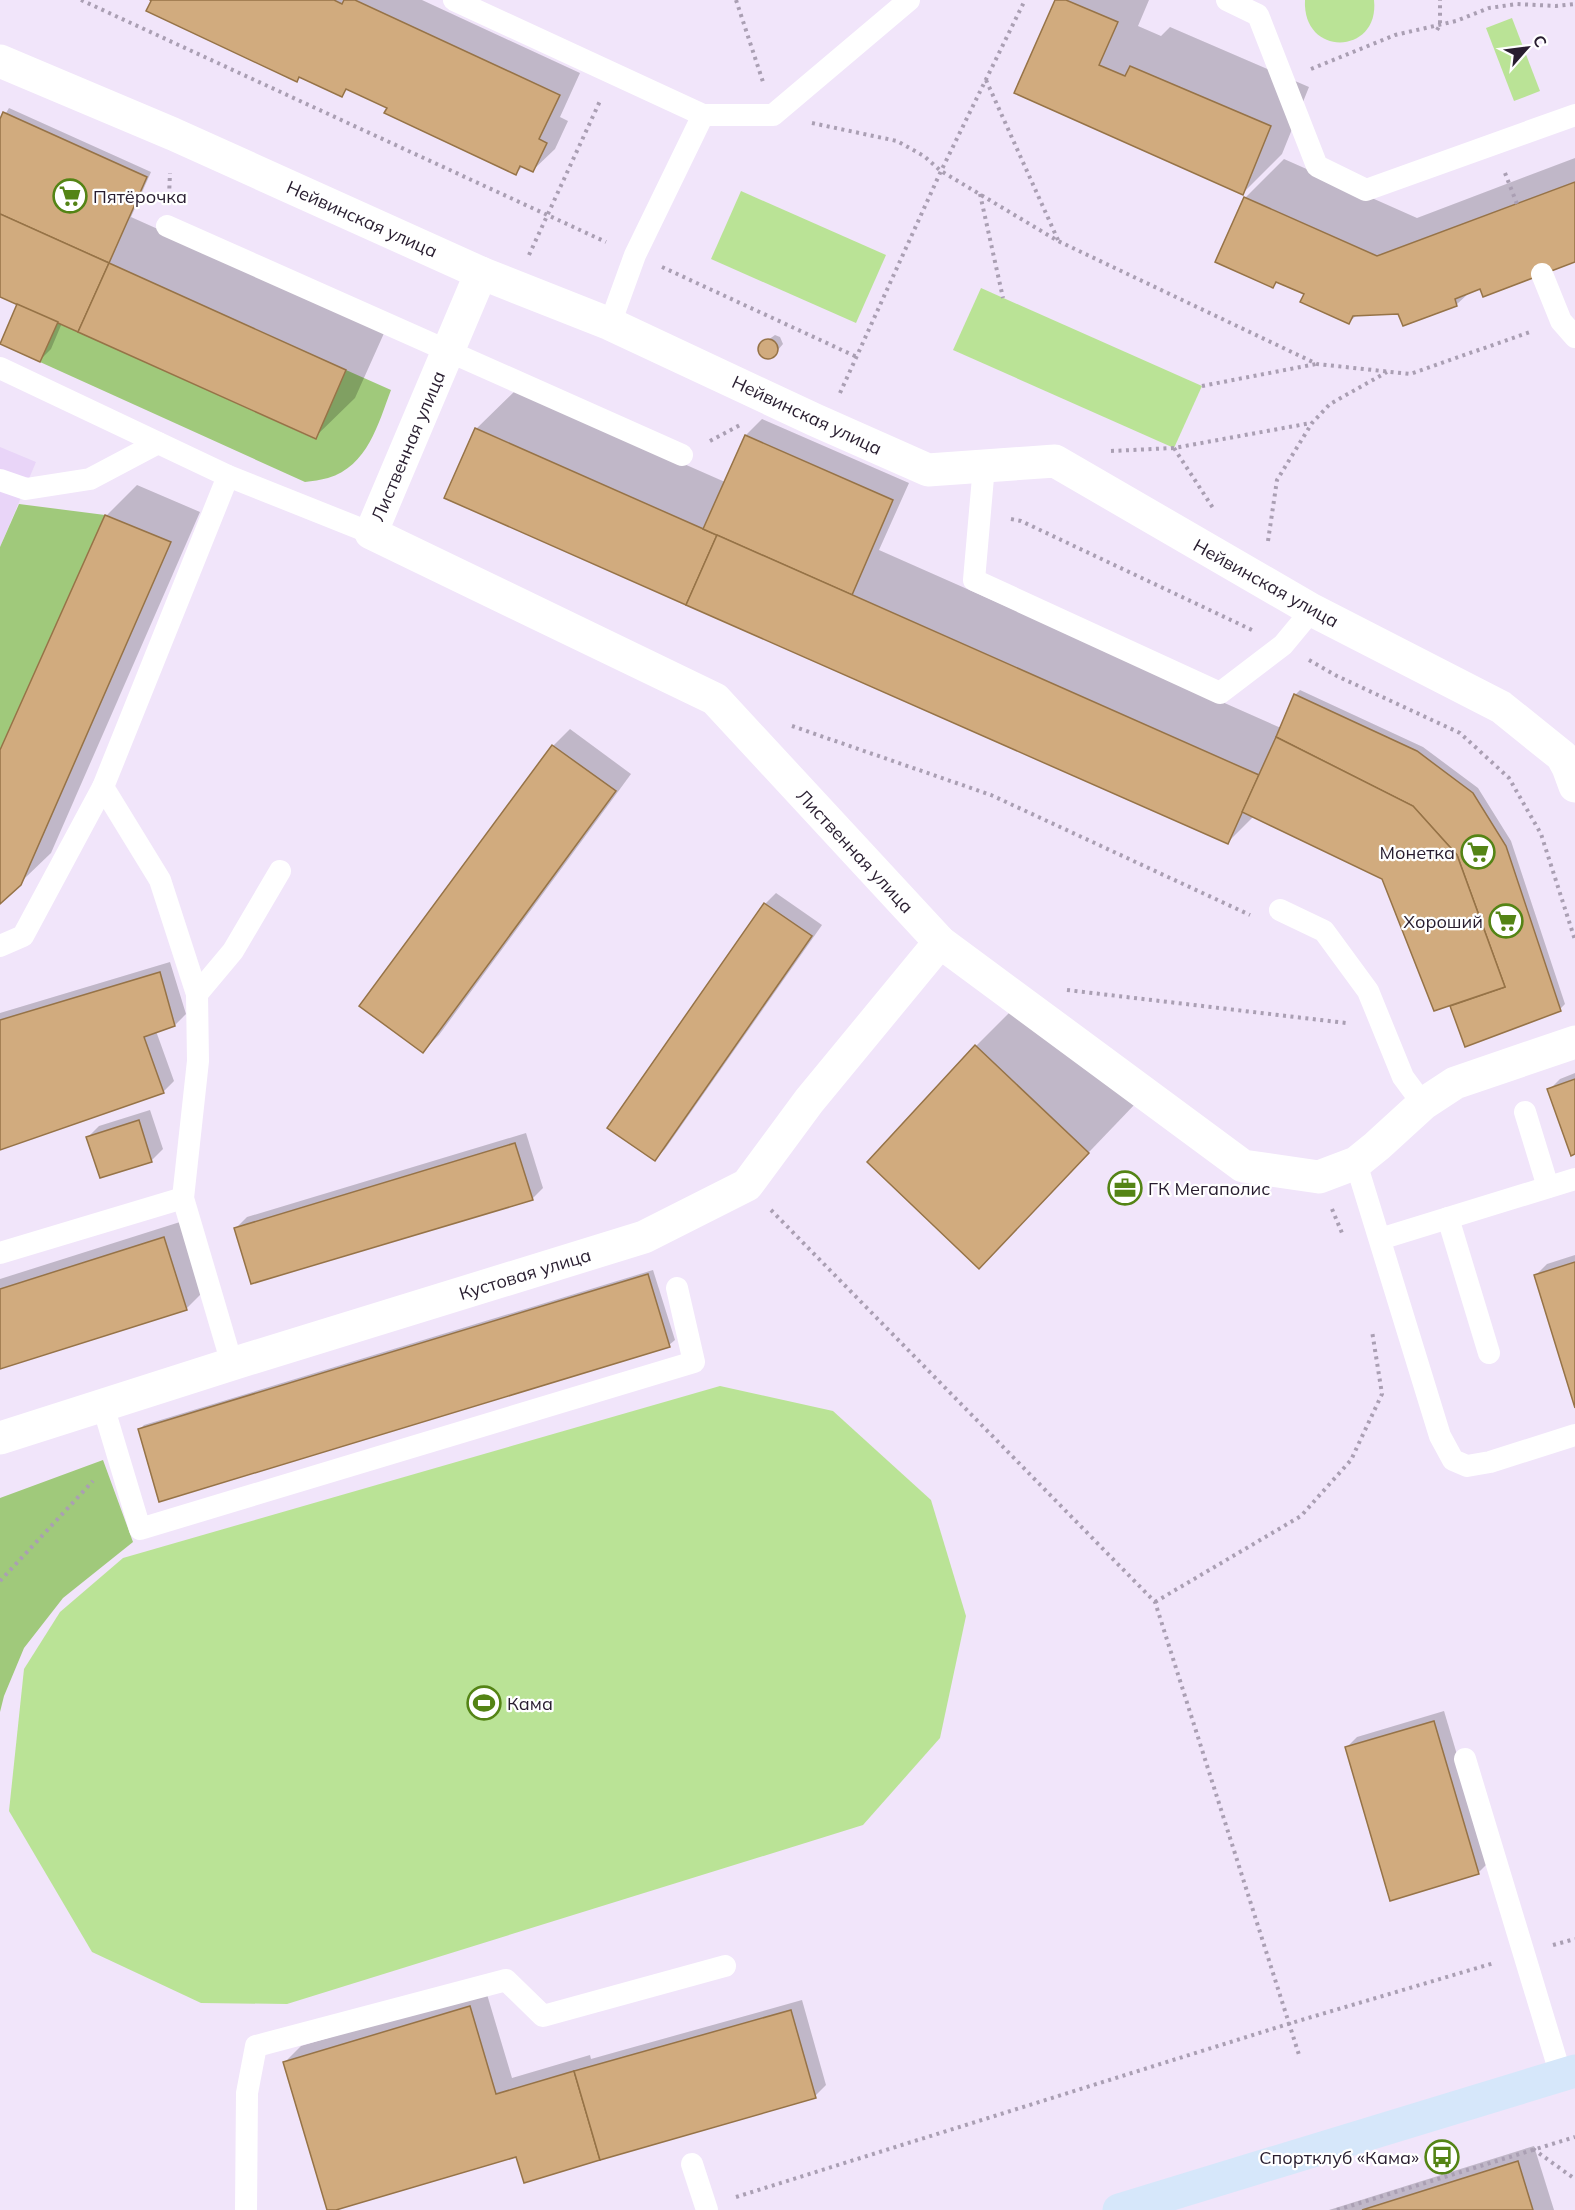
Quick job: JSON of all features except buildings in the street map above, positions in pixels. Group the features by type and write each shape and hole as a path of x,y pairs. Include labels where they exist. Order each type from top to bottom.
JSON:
{"main road":[{"path":"1119,2210 1568,2073"}],"street":[{"name":"Нейвинская улица","path":"0,62 173,134 481,273 610,324 928,470 1055,461 1261,582 1501,707 1562,756 1573,769"},
{"name":"Лиственная улица","path":"481,273 371,533 715,699 940,942 1243,1166 1319,1177 1356,1163 1423,1104 1455,1083 1575,1042"},
{"name":"Кустовая улица","path":"0,1438 644,1237 747,1185 809,1101 940,942"}],"lane":[{"path":"454,0 703,115 773,114 909,0"},
{"path":"1227,0 1258,15 1317,166 1366,190 1575,115"},
{"path":"610,324 635,255 703,115"},
{"path":"167,225 682,455"},
{"path":"1542,274 1568,329"},
{"path":"0,368 228,476 371,533"},
{"path":"0,480 26,489 90,479 158,443"},
{"path":"984,466 975,580 1220,693 1283,645 1312,610"},
{"path":"0,946 23,936 103,787 228,476"},
{"path":"103,787 160,880 196,994 198,1061 183,1198 232,1364"},
{"path":"196,994 233,951 280,871"},
{"path":"1280,910 1324,932 1368,991 1403,1077 1423,1104"},
{"path":"1525,1112 1548,1187"},
{"path":"1356,1163 1440,1436 1453,1460 1467,1466 1490,1462 1575,1436"},
{"path":"1380,1239 1575,1179"},
{"path":"0,1253 183,1198"},
{"path":"1448,1218 1489,1353"},
{"path":"103,1406 140,1529 694,1362 677,1288"},
{"path":"1466,1759 1524,1954 1568,2073"},
{"path":"246,2210 247,2093 256,2046 506,1980 543,2016 725,1966"},
{"path":"692,2164 706,2208"}],"path":[{"path":"81,0 857,357"},
{"path":"736,0 773,114 897,141 924,156 941,171 1058,241 1317,364"},
{"path":"826,425 941,171 1025,0"},
{"path":"1437,30 1440,25 1440,0"},
{"path":"1502,6 1510,0"},
{"path":"1283,81 1395,35 1456,21 1488,8 1517,4 1556,6 1575,4"},
{"path":"515,286 613,73"},
{"path":"986,79 1058,241"},
{"path":"167,225 173,134"},
{"path":"980,194 1003,298"},
{"path":"1202,386 1317,364 1410,374 1568,329"},
{"path":"1261,582 1277,480 1312,423 1330,404 1388,371"},
{"path":"1067,468 1095,451 1174,448 1312,423"},
{"path":"682,455 743,424"},
{"path":"981,513 1021,521 1283,645 1337,676 1460,733 1509,778 1541,834 1575,940"},
{"path":"781,722 991,795 1259,919 1280,910"},
{"path":"1064,990 1383,1027"},
{"path":"1319,1177 1345,1240"},
{"path":"747,1185 1155,1602 1300,2058"},
{"path":"1155,1602 1301,1516 1351,1460 1382,1394 1372,1327"},
{"path":"0,1581 118,1453"},
{"path":"706,2208 1288,2024 1575,1939"},
{"path":"1337,2210 1575,2137"},
{"path":"1533,2149 1575,2179"}],"shaded area":[{"path":"0,447 36,462 0,547"}],"green space":[{"path":"1305,0 1374,0 1373,18 1365,31 1354,39 1341,42 1327,40 1315,32 1307,19"},
{"path":"1512,18 1540,91 1514,101 1486,28"},
{"path":"741,191 886,255 856,323 711,259"},
{"path":"981,288 1202,386 1174,448 953,350"},
{"path":"58,322 315,439 346,370 391,390 370,442 353,464 328,478 305,482 40,362"},
{"path":"19,504 105,515 0,750 0,547"},
{"name":"Кама","path":"720,1386 833,1411 931,1500 966,1616 940,1738 863,1825 287,2004 201,2003 92,1952 9,1811 24,1669 60,1612 123,1558"},
{"path":"103,1460 133,1542 63,1598 24,1648 4,1696 0,1712 0,1498"}],"place":[{"name":"Пятёрочка","path":"70,196"},
{"name":"Монетка","path":"1478,852"},
{"name":"Хороший","path":"1506,921"},
{"name":"ГК Мегаполис","path":"1125,1188"},
{"name":"Кама","path":"484,1703"},
{"name":"Спортклуб «Кама»","path":"1442,2157"}]}
